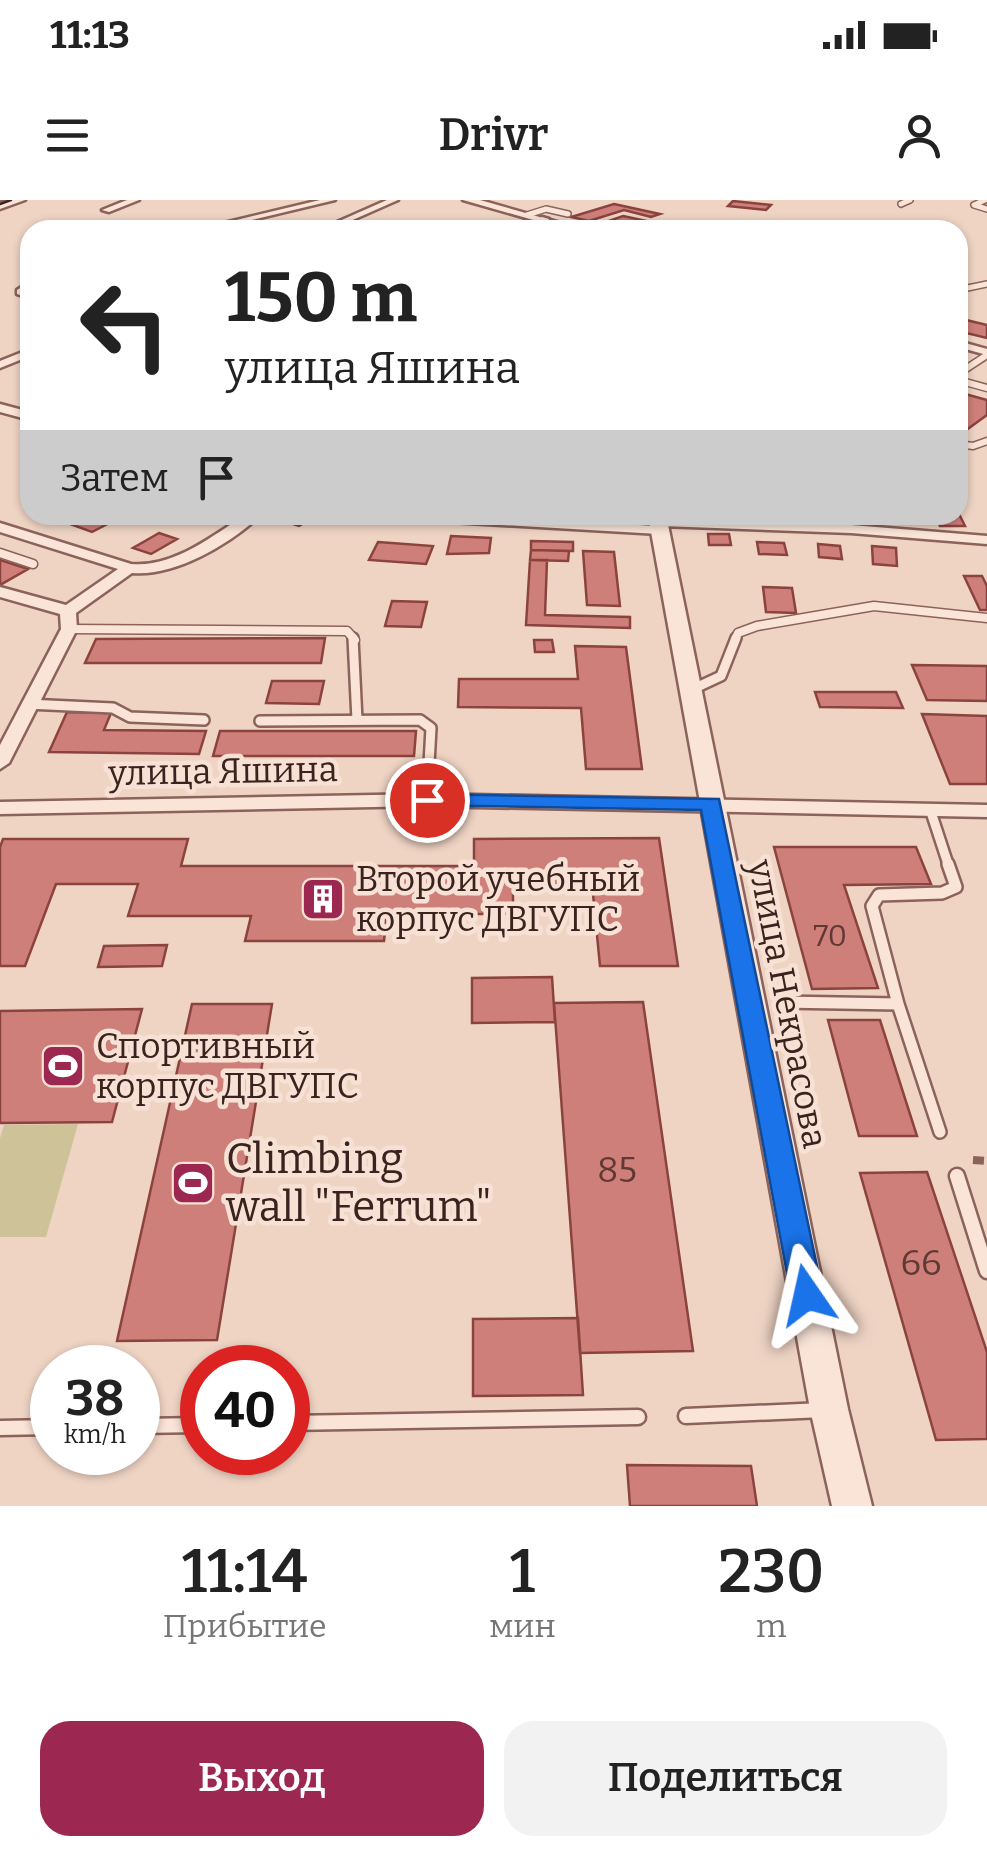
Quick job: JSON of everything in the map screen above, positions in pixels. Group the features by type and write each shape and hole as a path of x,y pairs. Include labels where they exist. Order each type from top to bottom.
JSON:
{"street":[{"path":"1,202 20,200"},
{"path":"106,210 136,200"},
{"path":"243,220 331,200"},
{"path":"347,220 394,200"},
{"path":"468,200 548,220"},
{"path":"3,531 129,568 164,566 239,525"},
{"name":"улица Некрасова","path":"659,525 829,1409 852,1506"},
{"path":"741,525 987,540"},
{"path":"0,763 69,620 129,568"},
{"path":"0,592 69,620"},
{"name":"улица Яшина","path":"0,808 427,800 987,811"}],"lane":[{"path":"901,204 910,200"},
{"path":"985,200 974,205 987,209"},
{"path":"528,214 546,209 568,214"},
{"path":"0,553 34,564"},
{"path":"690,691 721,676 738,634 758,626 874,606 987,618"},
{"path":"69,620 346,631 356,641 356,720"},
{"path":"27,704 113,708 130,717 204,720"},
{"path":"260,721 420,720 431,728 427,800"},
{"path":"930,809 956,886 942,893 880,894 872,906 898,1004 940,1132"},
{"path":"781,1002 898,1004"},
{"path":"957,1176 987,1271"},
{"path":"686,1416 792,1414 829,1409"},
{"path":"310,1423 638,1417"},
{"path":"0,1428 30,1427"}],"path":[{"path":"974,1160 987,1161"}],"shaded area":[{"path":"78,1124 46,1237 0,1237 0,1138 4,1125"}],"building":[{"path":"733,201 771,205 766,210 728,206"},
{"path":"614,204 660,214 651,217 624,210 592,220 571,217"},
{"path":"968,320 987,325 987,338 968,333"},
{"path":"968,395 987,400 987,415 968,429"},
{"path":"73,525 105,525 92,532"},
{"path":"159,533 177,539 151,554 133,548"},
{"path":"708,534 729,534 731,545 709,545"},
{"path":"451,536 491,538 489,553 447,554"},
{"path":"531,541 573,542 573,551 531,550"},
{"path":"378,542 433,546 426,564 369,560"},
{"path":"757,542 784,543 787,555 759,554"},
{"path":"818,544 840,546 842,559 819,557"},
{"path":"872,546 896,548 897,566 873,564"},
{"path":"531,550 569,551 568,561 530,560"},
{"path":"583,551 614,552 620,606 587,605"},
{"path":"0,560 28,569 0,585"},
{"path":"530,560 547,560 545,615 630,617 630,628 526,625"},
{"path":"964,576 982,576 987,586 987,610 980,610"},
{"path":"763,587 792,588 796,613 766,612"},
{"path":"392,601 427,602 421,627 385,626"},
{"path":"325,638 321,663 85,663 96,639"},
{"path":"534,640 552,640 554,652 535,652"},
{"path":"575,646 626,647 642,769 586,769 581,708 458,707 459,679 578,679"},
{"path":"912,665 987,666 987,701 927,700"},
{"path":"272,681 324,681 319,704 266,703"},
{"path":"815,692 896,692 903,708 820,707"},
{"path":"67,712 111,713 104,730 206,731 199,754 49,752"},
{"path":"922,714 987,716 987,784 950,784"},
{"path":"220,731 416,731 414,756 213,756"},
{"name":"Второй учебный корпус ДВГУПС","path":"659,838 678,966 600,966 592,884 513,884 513,914 387,914 384,941 245,941 251,916 128,916 138,884 56,884 25,966 0,966 3,839 188,839 181,866 474,866 474,839"},
{"path":"774,847 916,847 931,884 844,885 878,988 812,989"},
{"path":"167,945 162,966 98,967 104,946"},
{"path":"552,977 555,1022 472,1023 472,978"},
{"path":"643,1002 693,1351 580,1353 554,1003"},
{"path":"192,1004 272,1004 217,1340 117,1341"},
{"name":"Спортивный корпус ДВГУПС","path":"142,1009 112,1122 0,1123 0,1011"},
{"path":"828,1020 880,1020 917,1136 859,1136"},
{"path":"927,1172 987,1352 987,1439 936,1440 860,1173"},
{"path":"578,1318 583,1395 473,1396 473,1319"},
{"path":"627,1465 751,1466 757,1506 630,1506"}],"tram line":[{"path":"0,204 11,200"}],"place":[{"name":"Второй учебный корпус ДВГУПС","path":"323,899"},
{"name":"Спортивный корпус ДВГУПС","path":"63,1066"},
{"name":"Climbing wall \"Ferrum\"","path":"193,1183"}],"route":[{"path":"427,800 711,804 807,1295"}]}
